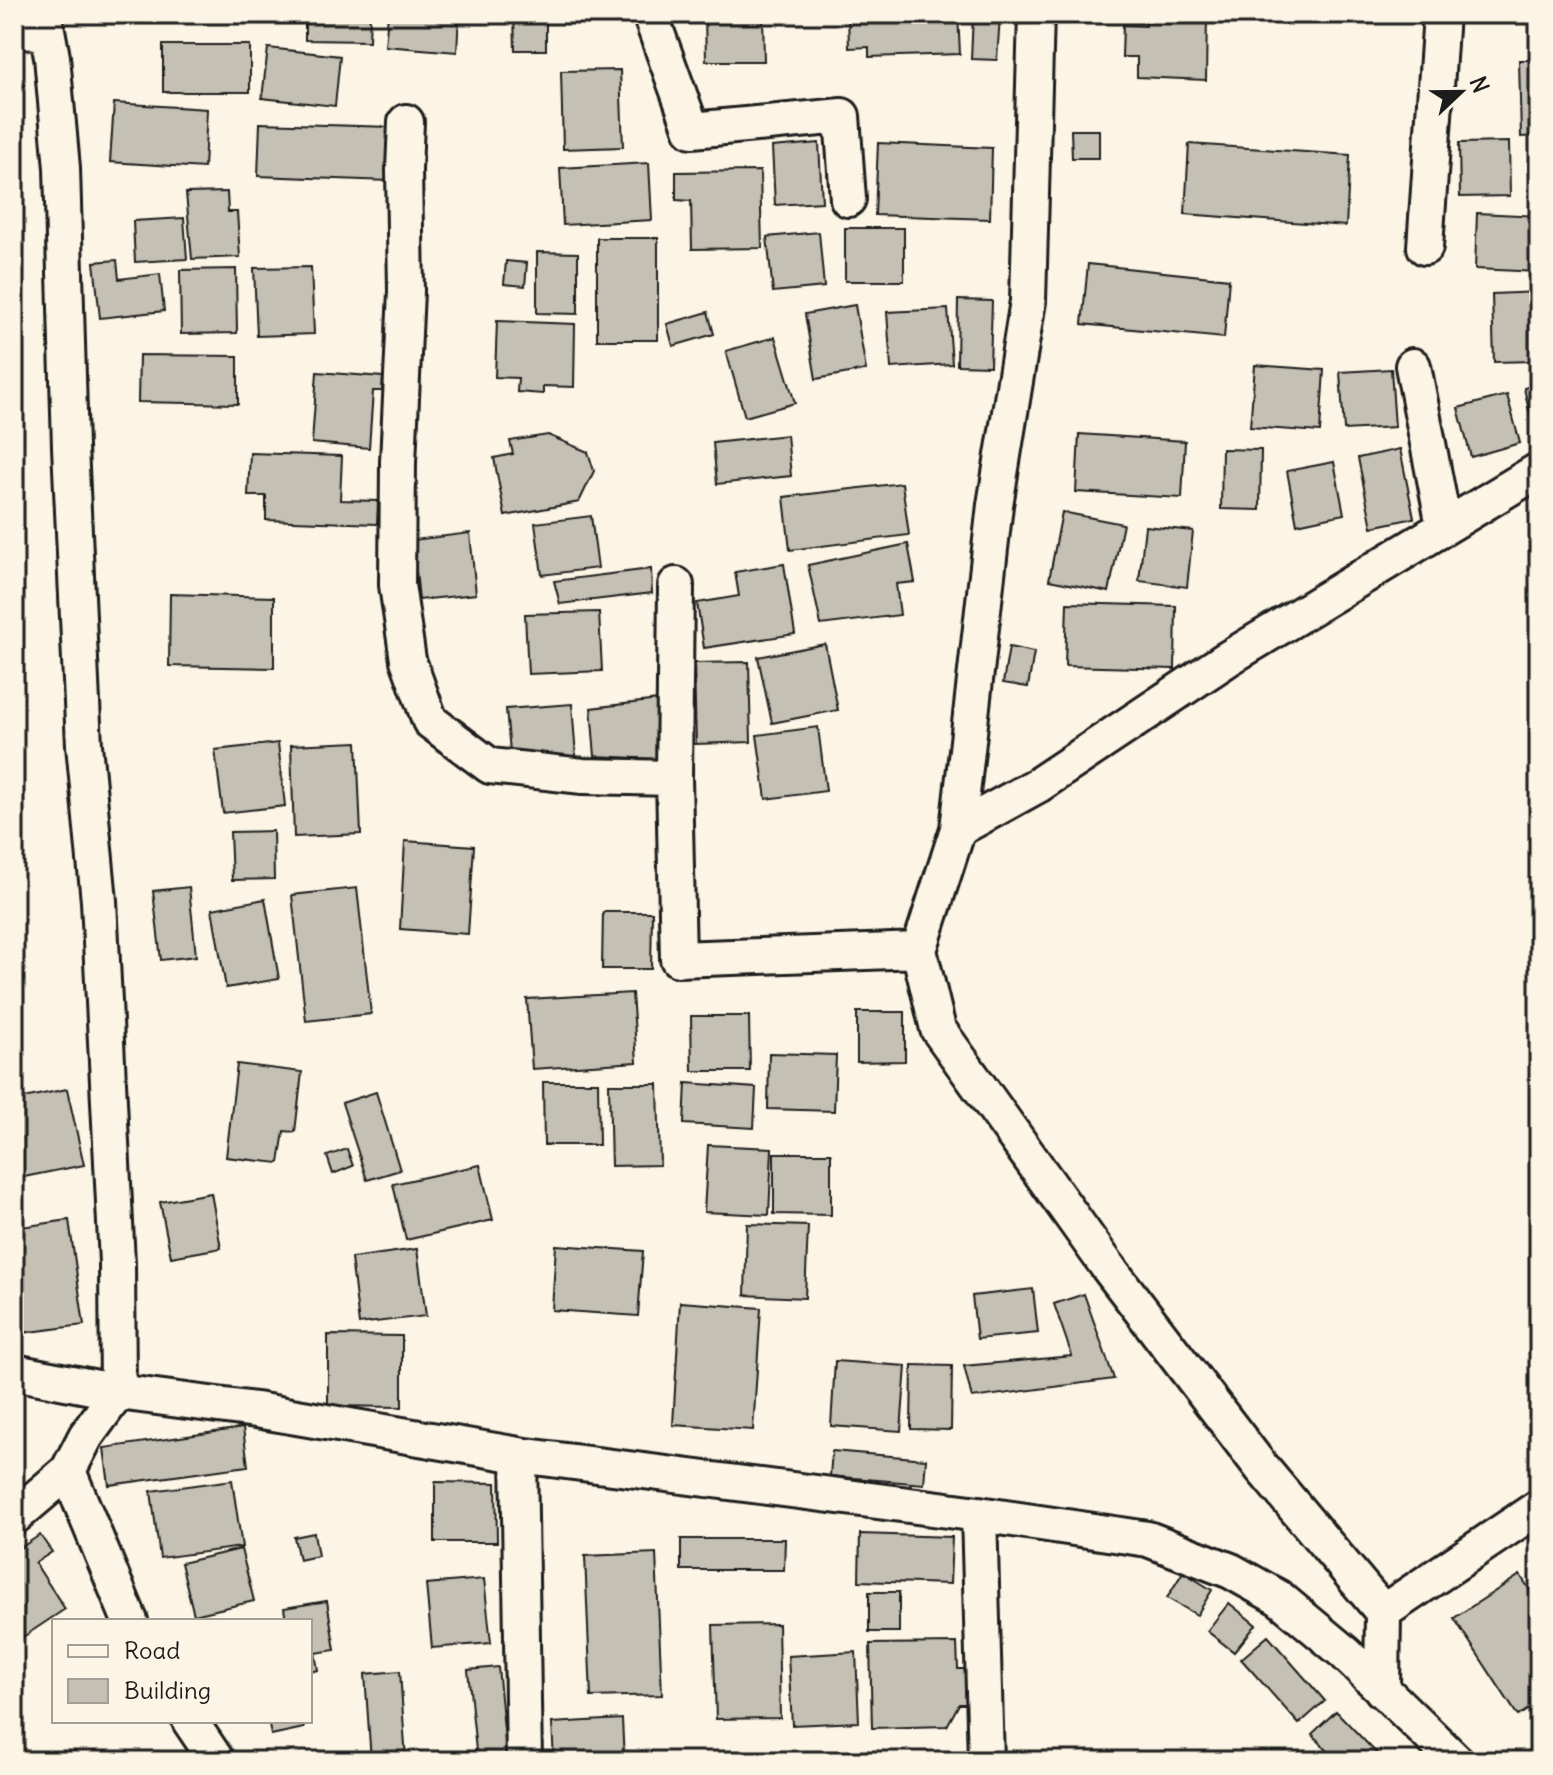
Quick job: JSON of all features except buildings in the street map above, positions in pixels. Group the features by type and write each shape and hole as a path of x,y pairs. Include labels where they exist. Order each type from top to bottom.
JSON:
{"street":[{"path":"650,14 692,130 842,116 848,199"},
{"path":"1036,14 1028,301 995,505 958,829 919,950 938,1029 1137,1305 1261,1467 1383,1612 1382,1690"},
{"path":"1425,247 1441,14"},
{"path":"14,1517 68,1471 86,1436 118,1392 117,1263 99,901 84,745 72,494 62,168 35,26"},
{"path":"406,122 406,291 398,462 397,585 408,660 430,721 490,766 583,776 674,778"},
{"path":"1413,366 1444,526"},
{"path":"958,829 1038,785 1227,659 1539,470"},
{"path":"676,585 674,778 678,959 919,950"},
{"path":"14,1372 118,1392 256,1410 519,1455 979,1514 1148,1539 1231,1571 1279,1598 1345,1653 1456,1761"},
{"path":"519,1455 524,1761"},
{"path":"68,1471 129,1619"},
{"path":"1383,1612 1539,1507"},
{"path":"979,1514 986,1761"},
{"path":"191,1723 217,1761"}]}
